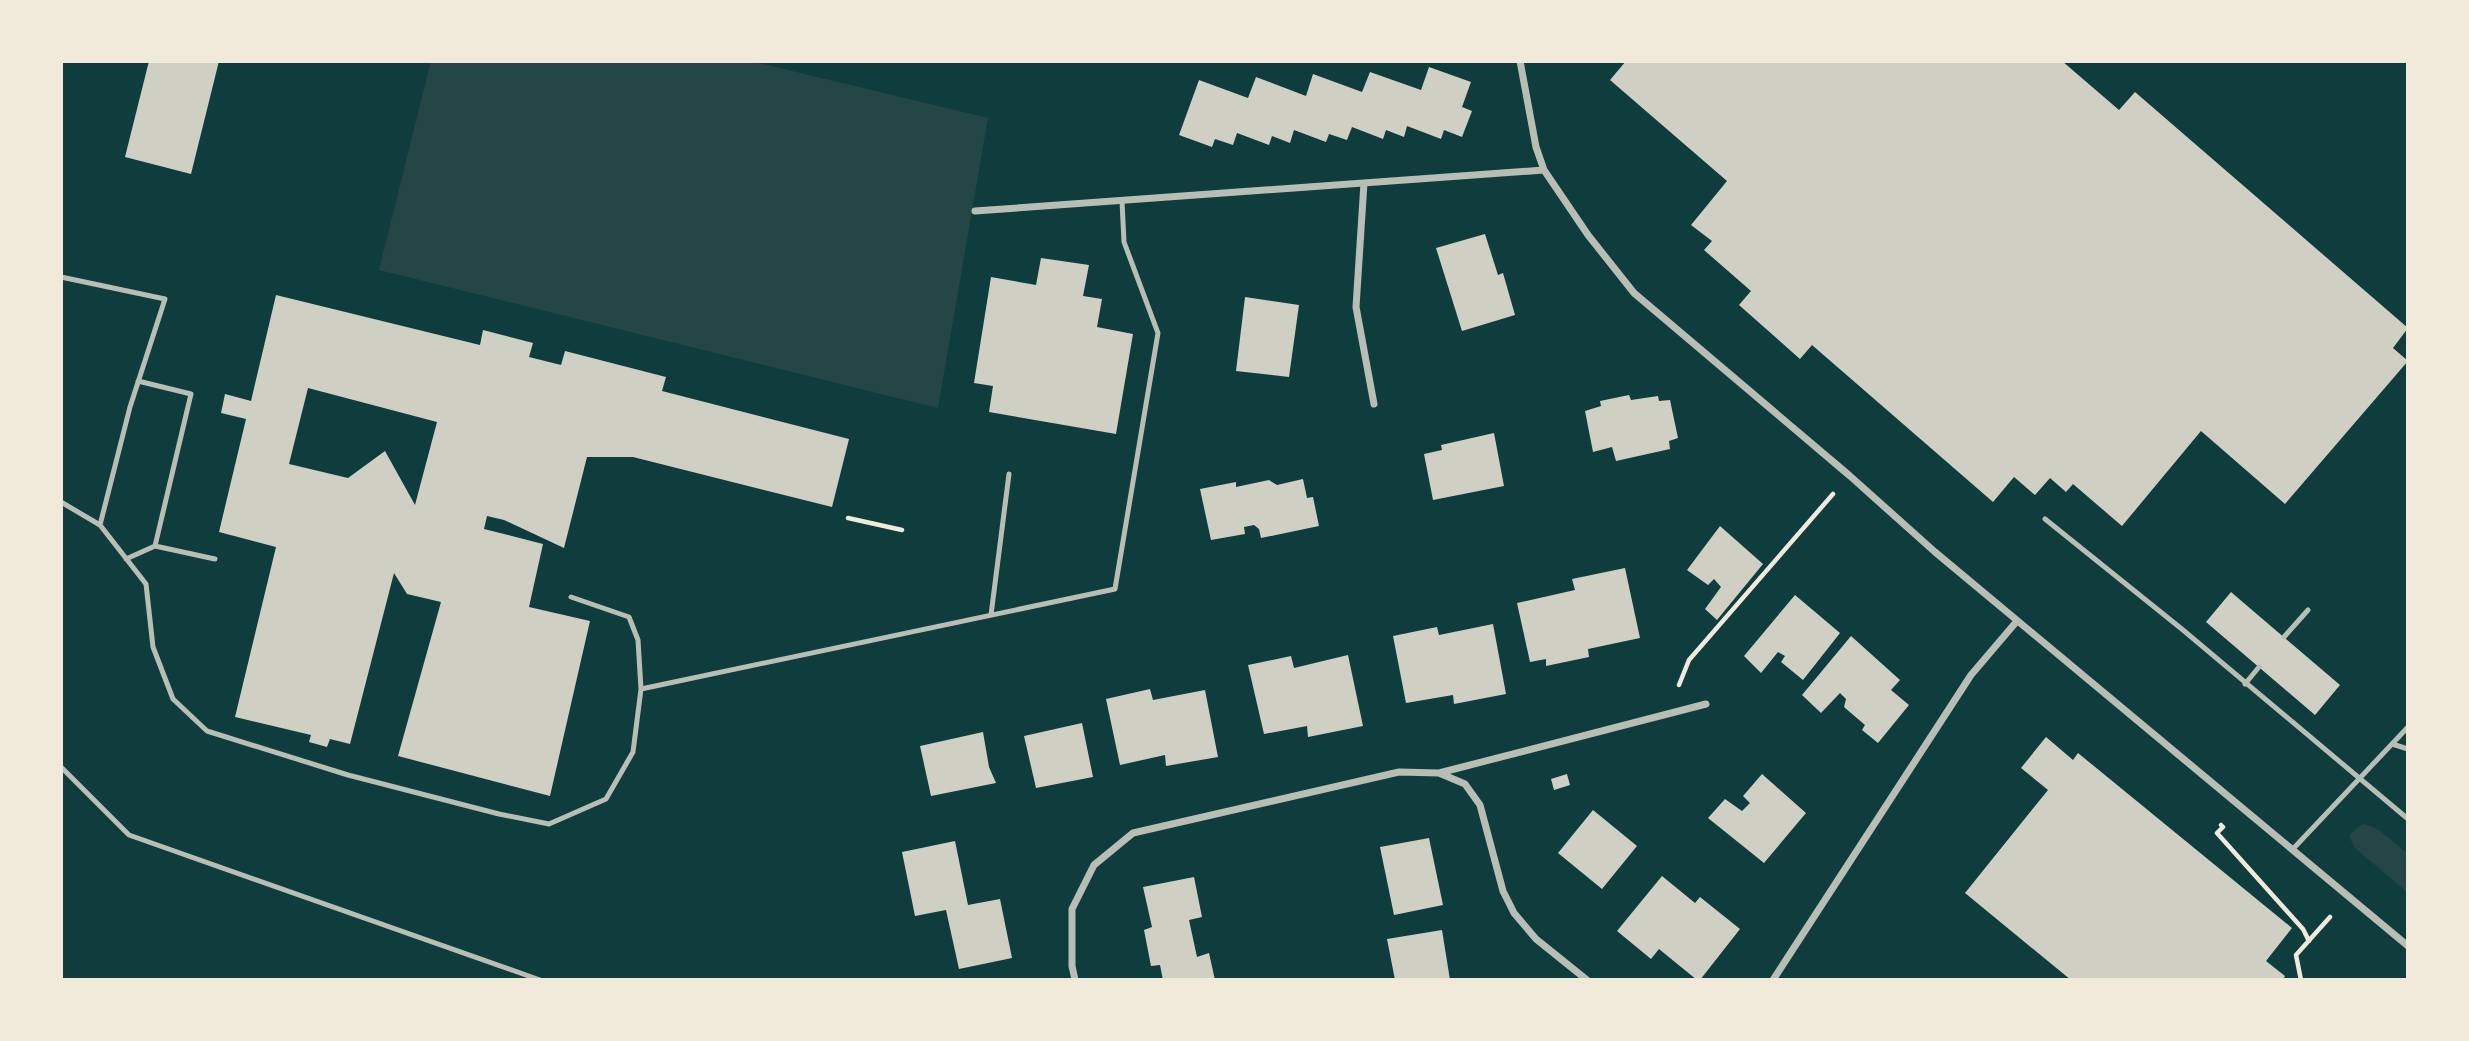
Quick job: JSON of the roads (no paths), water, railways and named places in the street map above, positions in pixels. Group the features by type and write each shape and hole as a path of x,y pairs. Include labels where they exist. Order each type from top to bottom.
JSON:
{"street":[{"path":"1520,61 1536,147 1544,170 1588,235 1634,293 2017,621 2408,946"},
{"path":"975,211 1544,170"},
{"path":"1364,183 1356,307 1374,404"},
{"path":"1773,980 1971,674 2017,621"},
{"path":"1075,980 1072,966 1072,909 1094,865 1133,833 1399,772 1438,773 1706,704"},
{"path":"1438,773 1465,784 1480,805 1503,891 1514,913 1536,939 1587,980"}],"lane":[{"path":"641,689 1115,589 1158,333 1124,242 1122,201"},
{"path":"61,277 165,299 138,381 100,525"},
{"path":"138,381 191,394 155,546"},
{"path":"991,615 1009,474"},
{"path":"61,502 100,525 146,584 153,647 173,699 207,731 348,775 486,811 549,824 606,799 633,752 641,689 638,640 629,617 571,597"},
{"path":"2045,519 2183,630 2408,819"},
{"path":"126,559 155,546 215,559"},
{"path":"2284,637 2308,610"},
{"path":"2245,684 2259,667"},
{"path":"2292,850 2408,727"},
{"path":"2392,744 2408,749"},
{"path":"61,767 129,835 540,980"}]}
